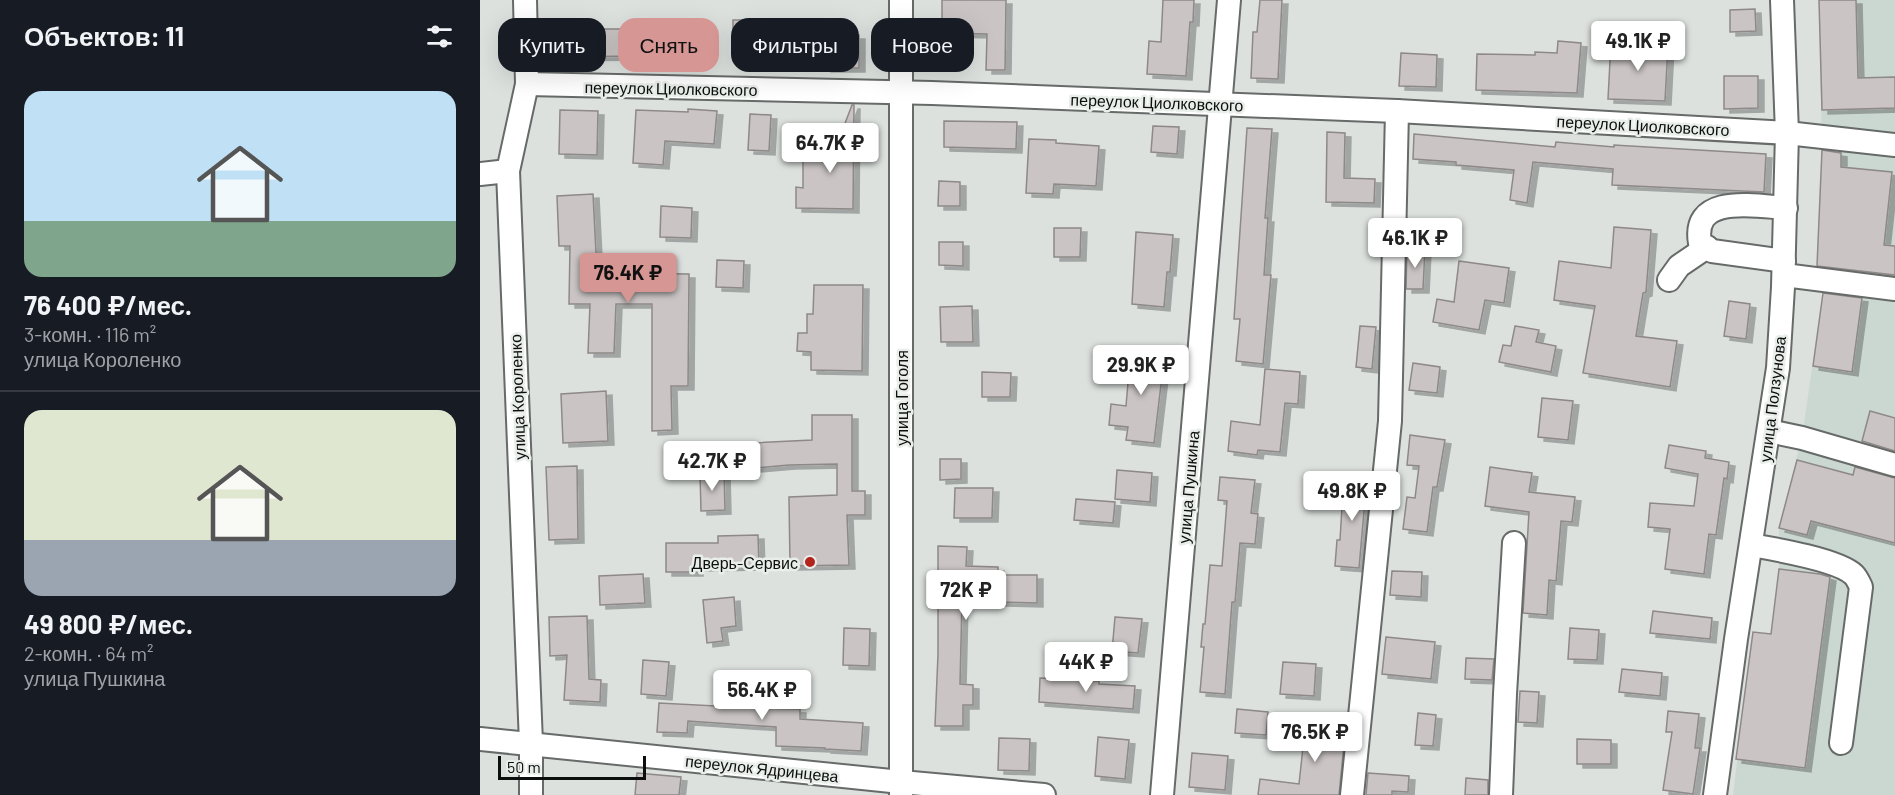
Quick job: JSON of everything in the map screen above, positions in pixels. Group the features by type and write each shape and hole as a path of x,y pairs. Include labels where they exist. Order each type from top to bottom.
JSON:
{"street":[{"name":"улица Короленко","path":"525,0 527,84 508,171 531,743 531,795"},
{"name":"улица Гоголя","path":"901,0 901,789"},
{"name":"улица Пушкина","path":"1162,795 1229,0"},
{"name":"улица Ползунова","path":"1715,795 1778,368 1784,268 1787,133 1782,0"},
{"name":"переулок Циолковского","path":"527,84 900,93 1397,111 1787,133 1895,145"},
{"path":"1352,795 1390,422 1397,111"},
{"path":"480,174 508,171"},
{"path":"1786,208 1732,205 1715,209 1703,219 1698,230 1700,243 1712,251 1784,268 1895,289"},
{"path":"1669,280 1679,266 1707,247"},
{"path":"1769,430 1895,465"},
{"path":"1501,795 1514,543"},
{"path":"1751,545 1843,567 1856,575 1861,587 1841,743"},
{"name":"переулок Ядринцева","path":"480,739 531,743 901,789 1044,795"}],"shaded area":[{"path":"1819,0 1895,0 1895,795 1733,795 1753,632 1771,634 1779,569 1779,528 1802,437 1824,287 1817,270 1822,149"}],"building":[{"path":"942,0 1006,0 1005,70 986,70 987,34 974,34 974,18 942,18"},
{"path":"1163,0 1194,0 1186,76 1147,74 1149,41 1161,42"},
{"path":"1260,0 1282,0 1278,79 1251,78 1253,32 1257,32"},
{"path":"1819,0 1856,0 1858,78 1895,77 1895,108 1822,110"},
{"path":"1755,9 1756,31 1730,32 1730,10"},
{"path":"606,29 618,29 618,56 606,56"},
{"path":"1558,41 1581,43 1577,93 1476,90 1477,54 1557,53"},
{"path":"1611,42 1668,45 1665,101 1608,99"},
{"path":"1401,53 1437,55 1436,87 1399,86"},
{"path":"1724,76 1758,76 1758,108 1724,109"},
{"path":"852,105 854,105 853,209 796,208 796,187 803,188 803,156 816,156 828,150 839,139"},
{"path":"688,109 717,111 714,144 665,141 663,165 633,163 636,110 688,112"},
{"path":"560,110 598,111 597,155 559,154"},
{"path":"750,114 771,115 769,151 748,150"},
{"path":"944,121 1017,122 1016,149 944,147"},
{"path":"1153,126 1179,127 1177,154 1151,152"},
{"path":"1247,128 1272,129 1265,218 1268,218 1264,275 1271,275 1263,364 1236,361 1240,319 1234,319"},
{"path":"1327,132 1345,133 1344,178 1375,179 1374,203 1326,202"},
{"path":"1414,134 1555,147 1556,142 1766,154 1764,192 1612,185 1613,169 1533,162 1527,203 1510,200 1514,170 1413,159"},
{"path":"1029,139 1099,146 1096,186 1054,184 1053,194 1026,193"},
{"path":"1822,150 1841,153 1841,167 1892,172 1884,245 1895,246 1895,275 1817,266"},
{"path":"939,181 960,182 960,206 938,206"},
{"path":"593,194 597,273 689,274 688,386 671,386 672,430 652,431 652,304 616,304 614,353 588,353 590,304 569,304 570,246 559,246 557,196"},
{"path":"661,206 692,208 691,238 660,237"},
{"path":"1614,227 1651,230 1646,292 1643,293 1636,336 1677,341 1670,387 1583,373 1595,306 1554,300 1559,261 1611,268"},
{"path":"1054,228 1081,228 1080,257 1054,257"},
{"path":"1136,232 1173,235 1164,307 1132,304"},
{"path":"939,242 963,242 963,266 939,265"},
{"path":"1407,248 1425,249 1423,289 1406,289"},
{"path":"717,260 744,261 743,288 716,287"},
{"path":"1459,261 1509,268 1504,303 1485,300 1479,330 1433,322 1437,299 1454,302"},
{"path":"814,285 863,285 862,371 811,370 811,352 797,351 798,333 807,333 807,314 813,314"},
{"path":"1823,293 1862,298 1852,372 1813,366"},
{"path":"1729,301 1750,304 1746,339 1724,336"},
{"path":"972,306 973,342 941,342 940,307"},
{"path":"1360,326 1376,327 1372,369 1356,367"},
{"path":"1515,326 1539,330 1536,342 1556,346 1551,372 1499,362 1503,345 1511,346"},
{"path":"1131,348 1165,351 1154,443 1126,440 1128,427 1109,425 1111,404 1126,406"},
{"path":"1413,363 1440,367 1437,393 1409,390"},
{"path":"1265,369 1300,372 1298,404 1285,403 1280,452 1258,450 1257,455 1228,451 1231,421 1260,425"},
{"path":"982,372 1011,373 1010,397 982,397"},
{"path":"606,391 608,441 563,443 561,394"},
{"path":"1542,398 1573,401 1568,440 1538,437"},
{"path":"1870,411 1895,418 1895,451 1862,441"},
{"path":"812,415 852,415 852,491 865,491 865,515 847,515 849,565 790,566 789,497 837,495 837,464 754,468 752,443 812,440"},
{"path":"1410,435 1445,440 1437,487 1433,487 1427,532 1403,529 1407,497 1415,498 1419,466 1407,465"},
{"path":"1669,445 1706,451 1705,458 1729,462 1727,479 1724,478 1716,535 1709,534 1704,574 1665,569 1670,529 1648,527 1650,503 1694,506 1698,474 1665,468"},
{"path":"940,459 961,459 961,479 940,480"},
{"path":"1797,460 1853,475 1855,467 1895,478 1895,543 1811,521 1807,535 1779,528"},
{"path":"577,466 578,539 549,540 546,467"},
{"path":"1490,467 1532,473 1529,492 1575,497 1572,522 1561,521 1556,581 1549,580 1547,615 1523,613 1529,512 1485,506"},
{"path":"1117,470 1152,473 1150,502 1115,499"},
{"path":"724,472 725,510 701,511 700,473"},
{"path":"1344,475 1367,477 1359,568 1335,566 1337,540 1340,540"},
{"path":"1220,477 1255,480 1251,513 1258,514 1255,544 1240,543 1235,602 1232,602 1225,694 1200,692 1204,647 1201,647 1210,565 1222,566 1227,501 1218,500"},
{"path":"955,488 993,488 992,518 954,518"},
{"path":"1076,499 1115,502 1113,523 1074,520"},
{"path":"758,535 759,566 697,567 697,572 666,572 666,543 718,543 718,536"},
{"path":"938,546 967,547 966,566 998,567 998,575 1037,575 1037,603 962,601 960,684 973,685 973,705 963,705 963,726 935,726"},
{"path":"1779,569 1830,577 1805,768 1736,759 1753,632 1771,634"},
{"path":"1392,571 1422,572 1421,597 1390,595"},
{"path":"643,574 645,603 600,605 599,576"},
{"path":"734,597 736,626 721,628 723,641 707,643 703,600"},
{"path":"1653,611 1712,618 1710,639 1650,633"},
{"path":"587,616 589,679 601,680 600,702 564,700 567,655 550,656 549,617"},
{"path":"1115,617 1142,619 1138,653 1112,651"},
{"path":"844,628 870,629 869,666 843,665"},
{"path":"1570,628 1599,630 1597,660 1568,659"},
{"path":"1386,637 1435,642 1431,679 1382,674"},
{"path":"1466,658 1494,659 1492,680 1465,679"},
{"path":"643,660 669,662 666,696 641,694"},
{"path":"1283,662 1316,664 1314,696 1280,694"},
{"path":"1622,669 1662,673 1660,696 1619,692"},
{"path":"1040,678 1099,681 1099,684 1135,686 1133,709 1039,702"},
{"path":"718,684 755,686 753,708 800,709 800,719 863,723 861,751 776,746 776,727 688,721 687,733 657,732 659,703 716,706"},
{"path":"1520,691 1539,692 1537,723 1518,722"},
{"path":"1237,709 1268,712 1266,735 1235,733"},
{"path":"1668,711 1699,714 1695,748 1700,748 1693,794 1663,790 1672,732 1666,732"},
{"path":"1418,713 1436,715 1433,746 1415,745"},
{"path":"1306,720 1346,724 1339,795 1258,795 1260,779 1299,784"},
{"path":"1098,737 1129,740 1125,779 1095,776"},
{"path":"999,738 1030,739 1029,771 998,770"},
{"path":"1577,739 1611,740 1611,764 1577,764"},
{"path":"1192,753 1228,756 1225,790 1189,787"},
{"path":"637,773 681,777 679,795 635,795"},
{"path":"1368,773 1409,776 1408,792 1392,791 1392,795 1366,795"},
{"path":"1466,778 1488,780 1488,795 1465,795"}],"place":[{"name":"Дверь-Сервис","path":"810,562"}]}
